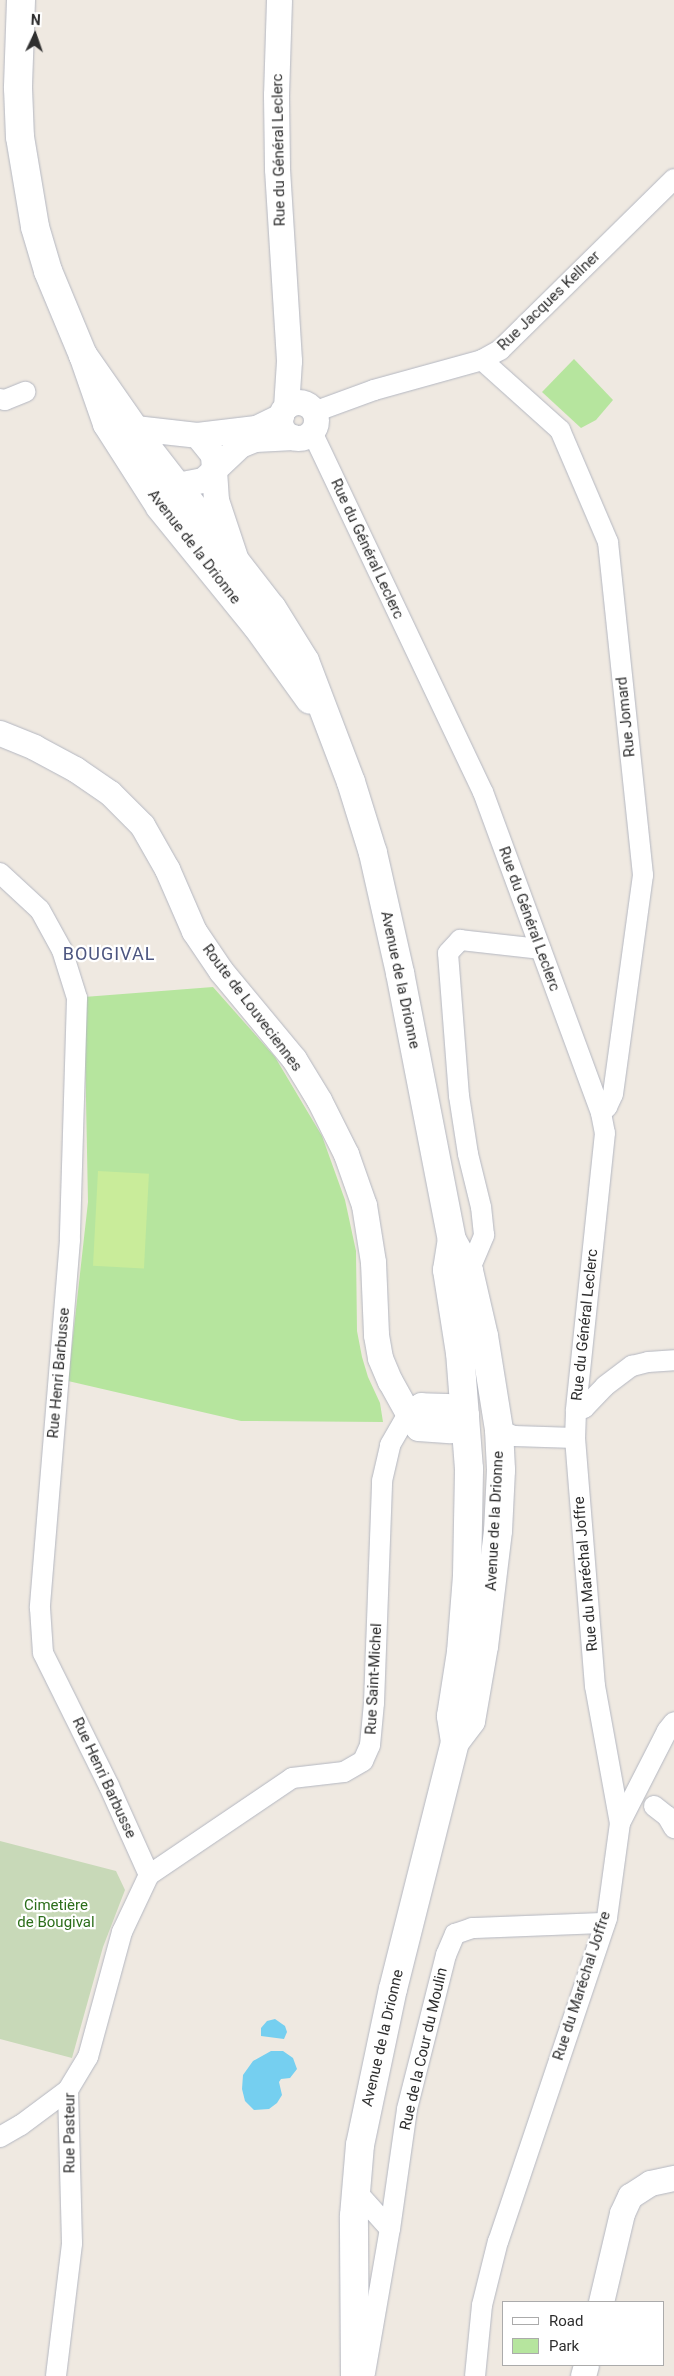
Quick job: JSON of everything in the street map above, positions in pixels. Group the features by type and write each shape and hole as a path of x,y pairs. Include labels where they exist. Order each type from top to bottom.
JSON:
{"main road":[{"name":"Avenue de la Drionne","path":"21,0 18,88 20,137 30,196 48,270 83,355 107,424 139,448 177,484 272,608 305,661 351,782 373,852 400,973 452,1240 469,1271 484,1336 499,1430 501,1470 494,1575 471,1721 455,1742"},
{"name":"Avenue de la Drionne","path":"83,355 139,448 148,489 256,625 329,726"},
{"path":"148,489 177,484"},
{"name":"Avenue de la Drionne","path":"362,2375 353,2304 355,2190 367,2102 455,1742 451,1716 461,1652 470,1526 466,1415 447,1270 452,1240"},
{"path":"466,1415 499,1430"}],"street":[{"name":"Rue du Général Leclerc","path":"278,0 277,169 289,361 299,418 483,792 601,1113 604,1133 576,1411 575,1438"},
{"name":"Rue Jacques Kellner","path":"299,418 374,390 482,360 500,350 674,179"},
{"name":"Rue Jomard","path":"482,360 560,430 608,542 643,875 613,1094 601,1113"},
{"path":"0,399 25,392"},
{"path":"139,448 185,433 256,428 299,418"},
{"path":"177,484 203,480 216,470 240,444 299,418"},
{"path":"185,433 213,455 216,470 216,500 238,564"},
{"name":"Route de Louveciennes","path":"0,733 34,747 75,769 110,794 142,825 167,869 194,931 222,971 294,1059 319,1100 346,1154 364,1206 373,1262 376,1336 380,1358 408,1414"},
{"name":"Rue Henri Barbusse","path":"0,873 40,910 62,950 77,998 70,1240 40,1608 43,1653 109,1786 146,1867"},
{"path":"469,1271 484,1235 481,1206 468,1154 459,1096 448,953 460,940 540,949"},
{"path":"576,1411 584,1408 605,1386 632,1366 648,1362 674,1360"},
{"path":"408,1414 420,1405 430,1405 446,1406 466,1415"},
{"name":"Rue Saint-Michel","path":"146,1867 292,1778 344,1772 363,1761 370,1745 374,1703 382,1481 390,1444 408,1414"},
{"path":"499,1430 514,1436 575,1438"},
{"name":"Rue du Maréchal Joffre","path":"475,2376 482,2305 498,2242 605,1923 620,1823 595,1686 575,1438"},
{"path":"620,1823 667,1731 674,1722"},
{"path":"654,1806 667,1816 674,1828"},
{"name":"Rue Pasteur","path":"56,2376 72,2243 68,2090 88,2057 122,1932 146,1867"},
{"name":"Rue de la Cour du Moulin","path":"362,2375 390,2230 407,2109 446,1955 454,1934 472,1928 605,1923"},
{"path":"0,2137 21,2125 68,2090"},
{"path":"601,2301 622,2213 630,2196 650,2183 674,2178"},
{"path":"355,2190 390,2230"}],"green space":[{"path":"574,359 613,400 596,420 581,428 542,392"},
{"path":"213,987 275,1057 322,1136 345,1200 356,1251 357,1331 368,1377 380,1403 383,1422 241,1421 68,1381 88,1202 84,997"},
{"path":"98,1171 149,1174 144,1269 93,1266"},
{"name":"Cimetière de Bougival","path":"0,1841 116,1871 125,1890 103,1947 72,2058 0,2039"}],"water":[{"path":"275,2019 285,2026 287,2032 284,2039 261,2036 261,2028 267,2021"},
{"path":"271,2051 283,2051 293,2058 297,2069 290,2078 281,2079 279,2082 282,2095 277,2103 269,2109 254,2110 245,2101 242,2089 243,2075 253,2061"}],"district":[{"name":"BOUGIVAL","path":"109,954"}]}
